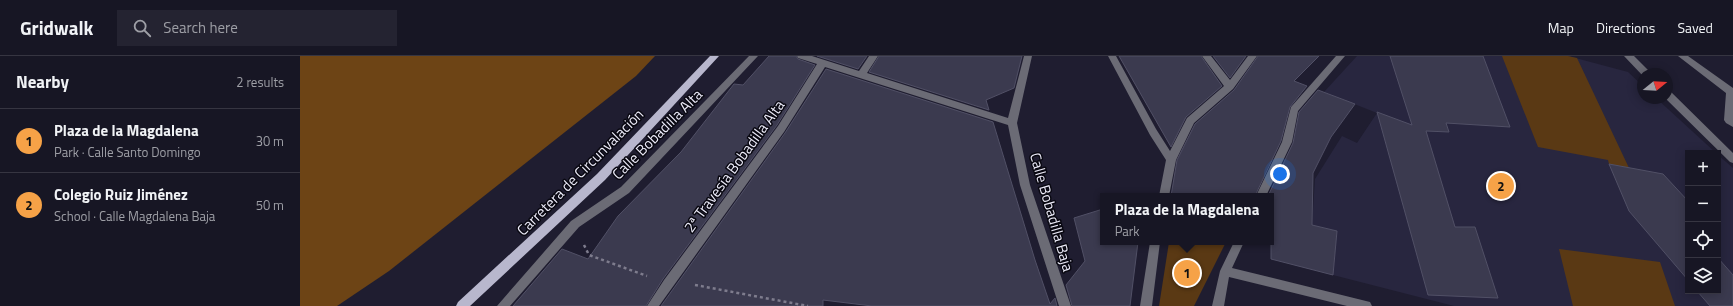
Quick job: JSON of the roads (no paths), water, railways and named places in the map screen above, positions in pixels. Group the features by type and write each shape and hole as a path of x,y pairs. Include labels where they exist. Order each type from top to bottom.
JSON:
{"main road":[{"name":"Carretera de Circunvalación","path":"462,306 601,177 714,56"}],"street":[{"name":"Calle Bobadilla Alta","path":"503,306 575,224 625,190 754,56"},
{"path":"801,56 822,64 1012,122"},
{"path":"861,75 874,56"},
{"path":"1112,56 1153,132 1171,160"},
{"path":"1206,56 1230,87"},
{"path":"1165,193 1171,160 1190,121 1230,87 1253,56"},
{"path":"1262,193 1287,142 1294,110 1341,56"},
{"path":"1628,56 1641,68"},
{"path":"1682,56 1732,93 1729,120 1733,123"},
{"name":"Calle Bobadilla Baja","path":"1030,58 1012,122 1025,185 1064,306"},
{"name":"2ª Travesía Bobadilla Alta","path":"653,306 668,283 781,130 822,64"},
{"path":"1673,100 1733,159"},
{"path":"1146,306 1155,245"},
{"path":"1218,306 1225,271 1238,245"},
{"path":"1225,271 1366,306"}],"place":[{"name":"Colegio Ruiz Jiménez","path":"1501,186"},
{"name":"Plaza de la Magdalena","path":"1187,273"}]}
